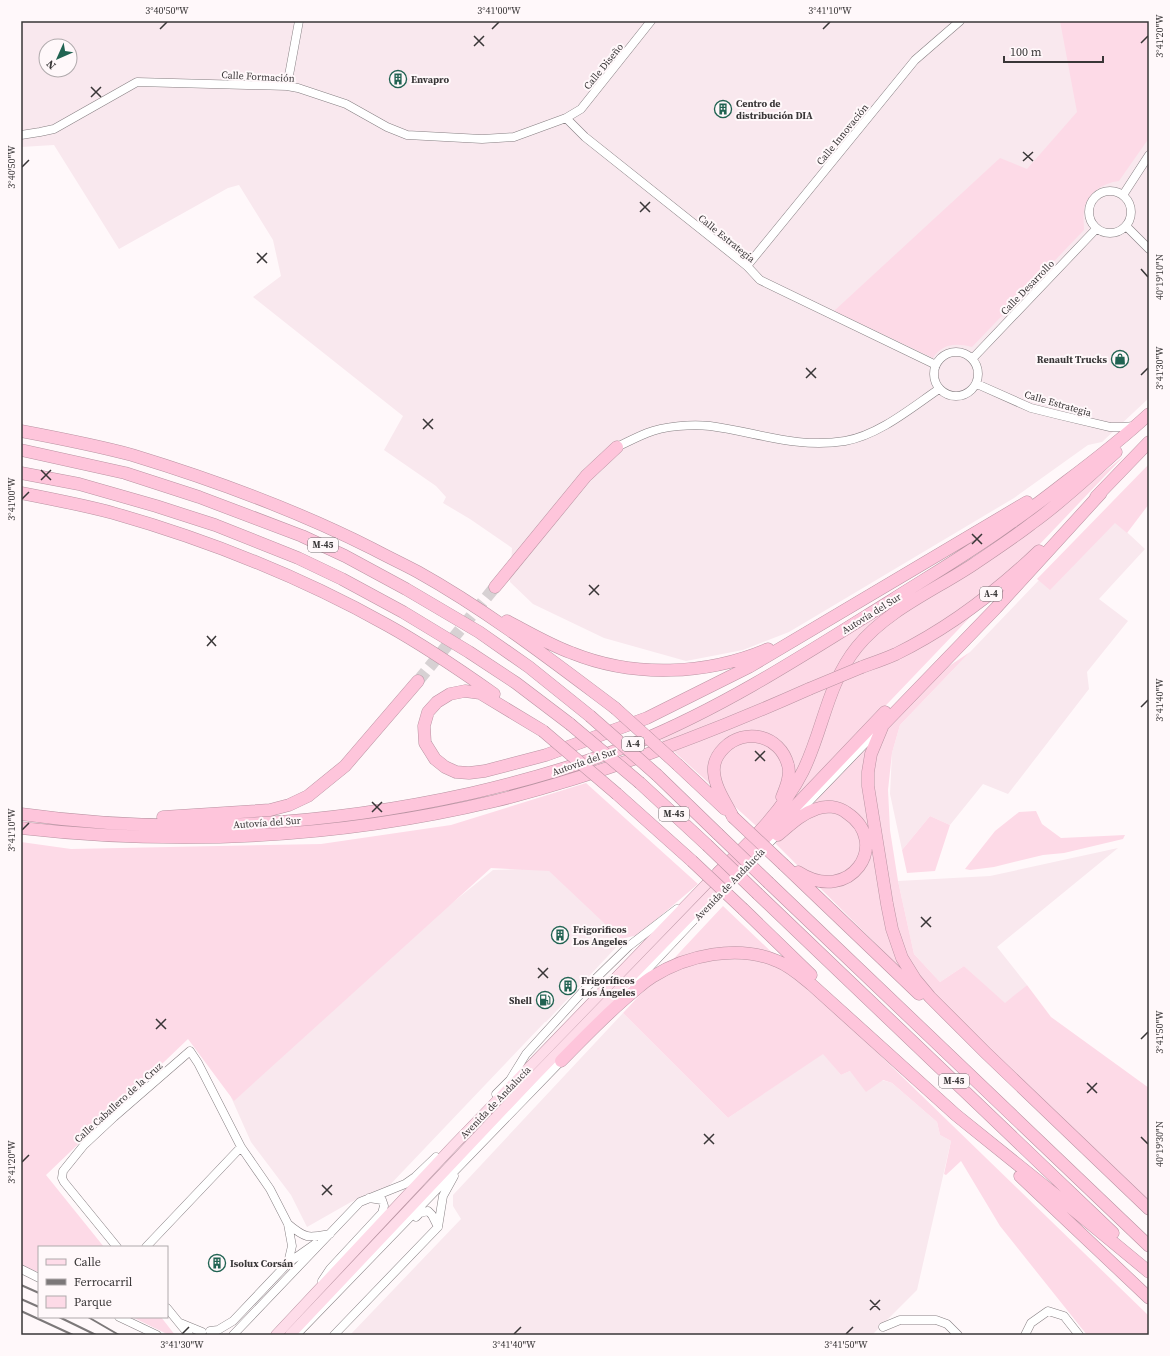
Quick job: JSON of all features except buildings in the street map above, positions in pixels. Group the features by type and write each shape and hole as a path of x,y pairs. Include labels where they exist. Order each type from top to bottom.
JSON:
{"highway":[{"name":"Autovía del Sur","path":"21,814 130,825 233,825 331,817 431,802 529,778 592,759 681,723 781,668 925,579 1011,523 1118,441 1149,414"},
{"path":"722,876 746,845 790,796 803,770 829,698 840,673 856,648 870,633 899,611 972,565 1032,524 1098,469 1149,421"},
{"path":"21,431 131,455 239,490 307,518 350,537 418,572 469,603 543,654 615,708 678,765 1149,1214"},
{"path":"543,731 480,693 465,691 450,694 437,702 428,712 424,726 425,743 434,759 445,767 456,772 469,773 485,771 546,755 647,718 749,667 1009,513 1048,488 1098,450 1118,441"},
{"name":"Autovía del Sur","path":"21,828 88,835 188,838 290,833 396,820 494,801 578,778 678,743 896,654 970,609 1002,585 1101,493 1149,442"},
{"path":"495,587 586,476 617,447"},
{"name":"M-45","path":"21,450 125,473 200,497 302,536 345,556 406,589 479,632 529,667 590,716 657,775 1149,1246"},
{"name":"M-45","path":"21,473 79,484 156,506 215,525 298,558 342,579 403,612 469,652 516,683 570,724 640,783 1149,1268"},
{"path":"21,481 156,506"},
{"path":"21,493 113,513 190,537 247,558 311,586 388,626 448,662 501,699 543,731 692,861 1149,1298"},
{"path":"1101,493 996,608 883,725 871,754 868,772 868,786 892,929 902,958 914,979 930,997 1149,1208"},
{"path":"722,876 956,637 1045,555"},
{"path":"469,603 498,616 572,654 607,664 639,669 674,670 709,667 756,654 811,630"},
{"path":"71,819 172,817 270,810 289,805 308,796 345,766 418,681"},
{"path":"722,876 742,842 775,807 786,788 789,776 788,765 780,750 772,742 754,736 746,736 737,739 728,744 714,762 716,784 733,817"},
{"path":"778,835 801,816 816,809 830,806 842,809 855,818 864,830 866,839 863,859 859,866 847,878 839,881 830,883 808,879 784,866"},
{"path":"560,1061 620,1003 652,977 678,965 711,954 741,953 777,961 812,984 956,1115 1149,1272"}],"main road":[{"name":"Avenida de Andalucía","path":"276,1335 453,1146 698,893 722,876"},
{"name":"Avenida de Andalucía","path":"290,1335 527,1085 722,876"}],"street":[{"path":"287,86 299,21"},
{"name":"Calle Diseño","path":"566,118 581,109 651,21"},
{"name":"Calle Innovación","path":"747,266 915,60 960,21"},
{"name":"Calle Formación","path":"21,135 54,129 137,82 287,86 298,88 346,104 387,128 407,135 482,139 514,137 566,118"},
{"name":"Calle Estrategia","path":"566,118 585,137 747,266 760,280 936,365"},
{"path":"1123,195 1149,155"},
{"path":"1109,191 1123,195 1128,200 1132,214 1126,227 1115,234 1108,234 1096,229 1091,223 1089,216 1091,202 1095,196 1102,192 1109,191"},
{"path":"1126,227 1149,248"},
{"name":"Calle Desarrollo","path":"973,358 1096,229"},
{"path":"955,351 965,353 973,358 978,368 977,384 971,390 957,396 946,394 940,389 933,374 936,365 946,355 955,351"},
{"name":"Calle Estrategia","path":"977,384 1031,408 1110,427 1122,428 1137,425"},
{"path":"617,447 649,432 678,426 709,426 788,442 815,444 846,441 881,428 940,389"},
{"name":"Avenida de Andalucía","path":"459,1167 730,882 778,835 883,725"},
{"path":"494,1104 526,1054 586,988 629,946 698,893"},
{"name":"Calle Caballero de la Cruz","path":"116,1246 64,1182 62,1178 63,1171 94,1135 190,1051 198,1063 241,1146"},
{"path":"233,1335 360,1202 405,1184 415,1177 510,1080"},
{"path":"147,1246 241,1146 270,1189 288,1224 292,1246 288,1263"},
{"path":"431,1162 453,1146"},
{"path":"334,1335 438,1227 443,1196 459,1167"},
{"path":"296,1335 459,1167"},
{"path":"312,1296 330,1269 382,1214 384,1206 382,1200 368,1198"},
{"path":"391,1238 420,1213 428,1211 432,1215 438,1227"},
{"path":"288,1224 297,1232 308,1237 330,1234"},
{"path":"178,1322 206,1333 218,1330 232,1321 288,1263 330,1234"},
{"path":"21,1269 38,1278"},
{"path":"168,1309 189,1335"},
{"path":"1025,1335 1031,1323 1048,1311 1064,1316 1079,1335"},
{"path":"122,1318 157,1335"},
{"path":"882,1327 900,1320 936,1320 947,1324 958,1335"}],"shaded area":[{"path":"21,21 1149,21 1149,398 1102,442 1088,445 1014,498 789,632 743,650 686,661 604,638 533,604 510,582 512,548 470,519 443,503 446,497 436,486 384,450 403,416 253,297 281,276 273,240 239,185 228,188 119,249 54,145 21,147"},
{"path":"1115,521 1145,549 1099,599 1128,621 1087,672 1089,689 1008,794 983,784 950,825 930,816 902,850 890,794 892,753 900,725 1039,580"},
{"path":"1118,848 997,947 1027,985 1005,1004 964,966 940,982 914,954 898,881 990,876"},
{"path":"552,868 623,940 386,1189 351,1202 307,1227 291,1195 251,1142 231,1097 344,990 493,870"},
{"path":"623,1013 728,1118 823,1053 841,1075 850,1071 892,1083 937,1122 940,1135 951,1141 917,1290 872,1335 350,1335 461,1219 453,1206 453,1195"}],"green space":[{"path":"1060,21 1149,21 1149,138 1119,181 1107,184 1097,190 1088,199 1084,210 1084,230 972,347 950,345 941,349 933,358 834,311 1000,158 1027,169 1077,112"},
{"path":"1124,456 764,833 658,737 908,595 1035,527"},
{"path":"1149,464 1149,504 1127,533 1115,523 1050,590 1037,579"},
{"path":"970,652 900,725 892,753 888,790 890,830 898,881 914,954 940,982 964,966 1005,1003 1027,985 1051,1017 1149,1088 1149,1203 908,976 774,842 920,693 949,666"},
{"path":"586,783 698,884 638,935 621,939 549,871 491,868 234,1101 188,1039 46,1175 103,1246 38,1246 38,1272 21,1267 21,842 71,849 321,844 451,825"},
{"path":"1036,811 1042,824 1061,838 1125,835 1123,839 1064,853 1043,855 994,867 970,870 965,869 995,831 1019,812"},
{"path":"930,816 950,825 935,871 907,873 902,850"},
{"path":"723,906 885,1060 1149,1316 1149,1335 1087,1335 1000,1226 961,1161 946,1175 944,1174 951,1141 940,1135 937,1122 892,1083 883,1080 866,1092 850,1071 841,1075 823,1054 728,1118 623,1013"},
{"path":"134,1318 162,1318 175,1335 169,1335"}],"tunnel":[{"path":"418,681 495,587"}],"railway":[{"path":"21,1285 38,1293"},
{"path":"21,1299 38,1307"},
{"path":"21,1311 73,1335"},
{"path":"61,1318 96,1335"},
{"path":"90,1318 119,1335"}],"place":[{"name":"Envapro","path":"398,79"},
{"name":"Centro de distribución DIA","path":"723,109"},
{"name":"Renault Trucks","path":"1120,359"},
{"name":"Frigorificos Los Angeles","path":"560,935"},
{"name":"Frigoríficos Los Ángeles","path":"568,986"},
{"name":"Shell","path":"545,1000"},
{"name":"Isolux Corsán","path":"217,1263"}]}
